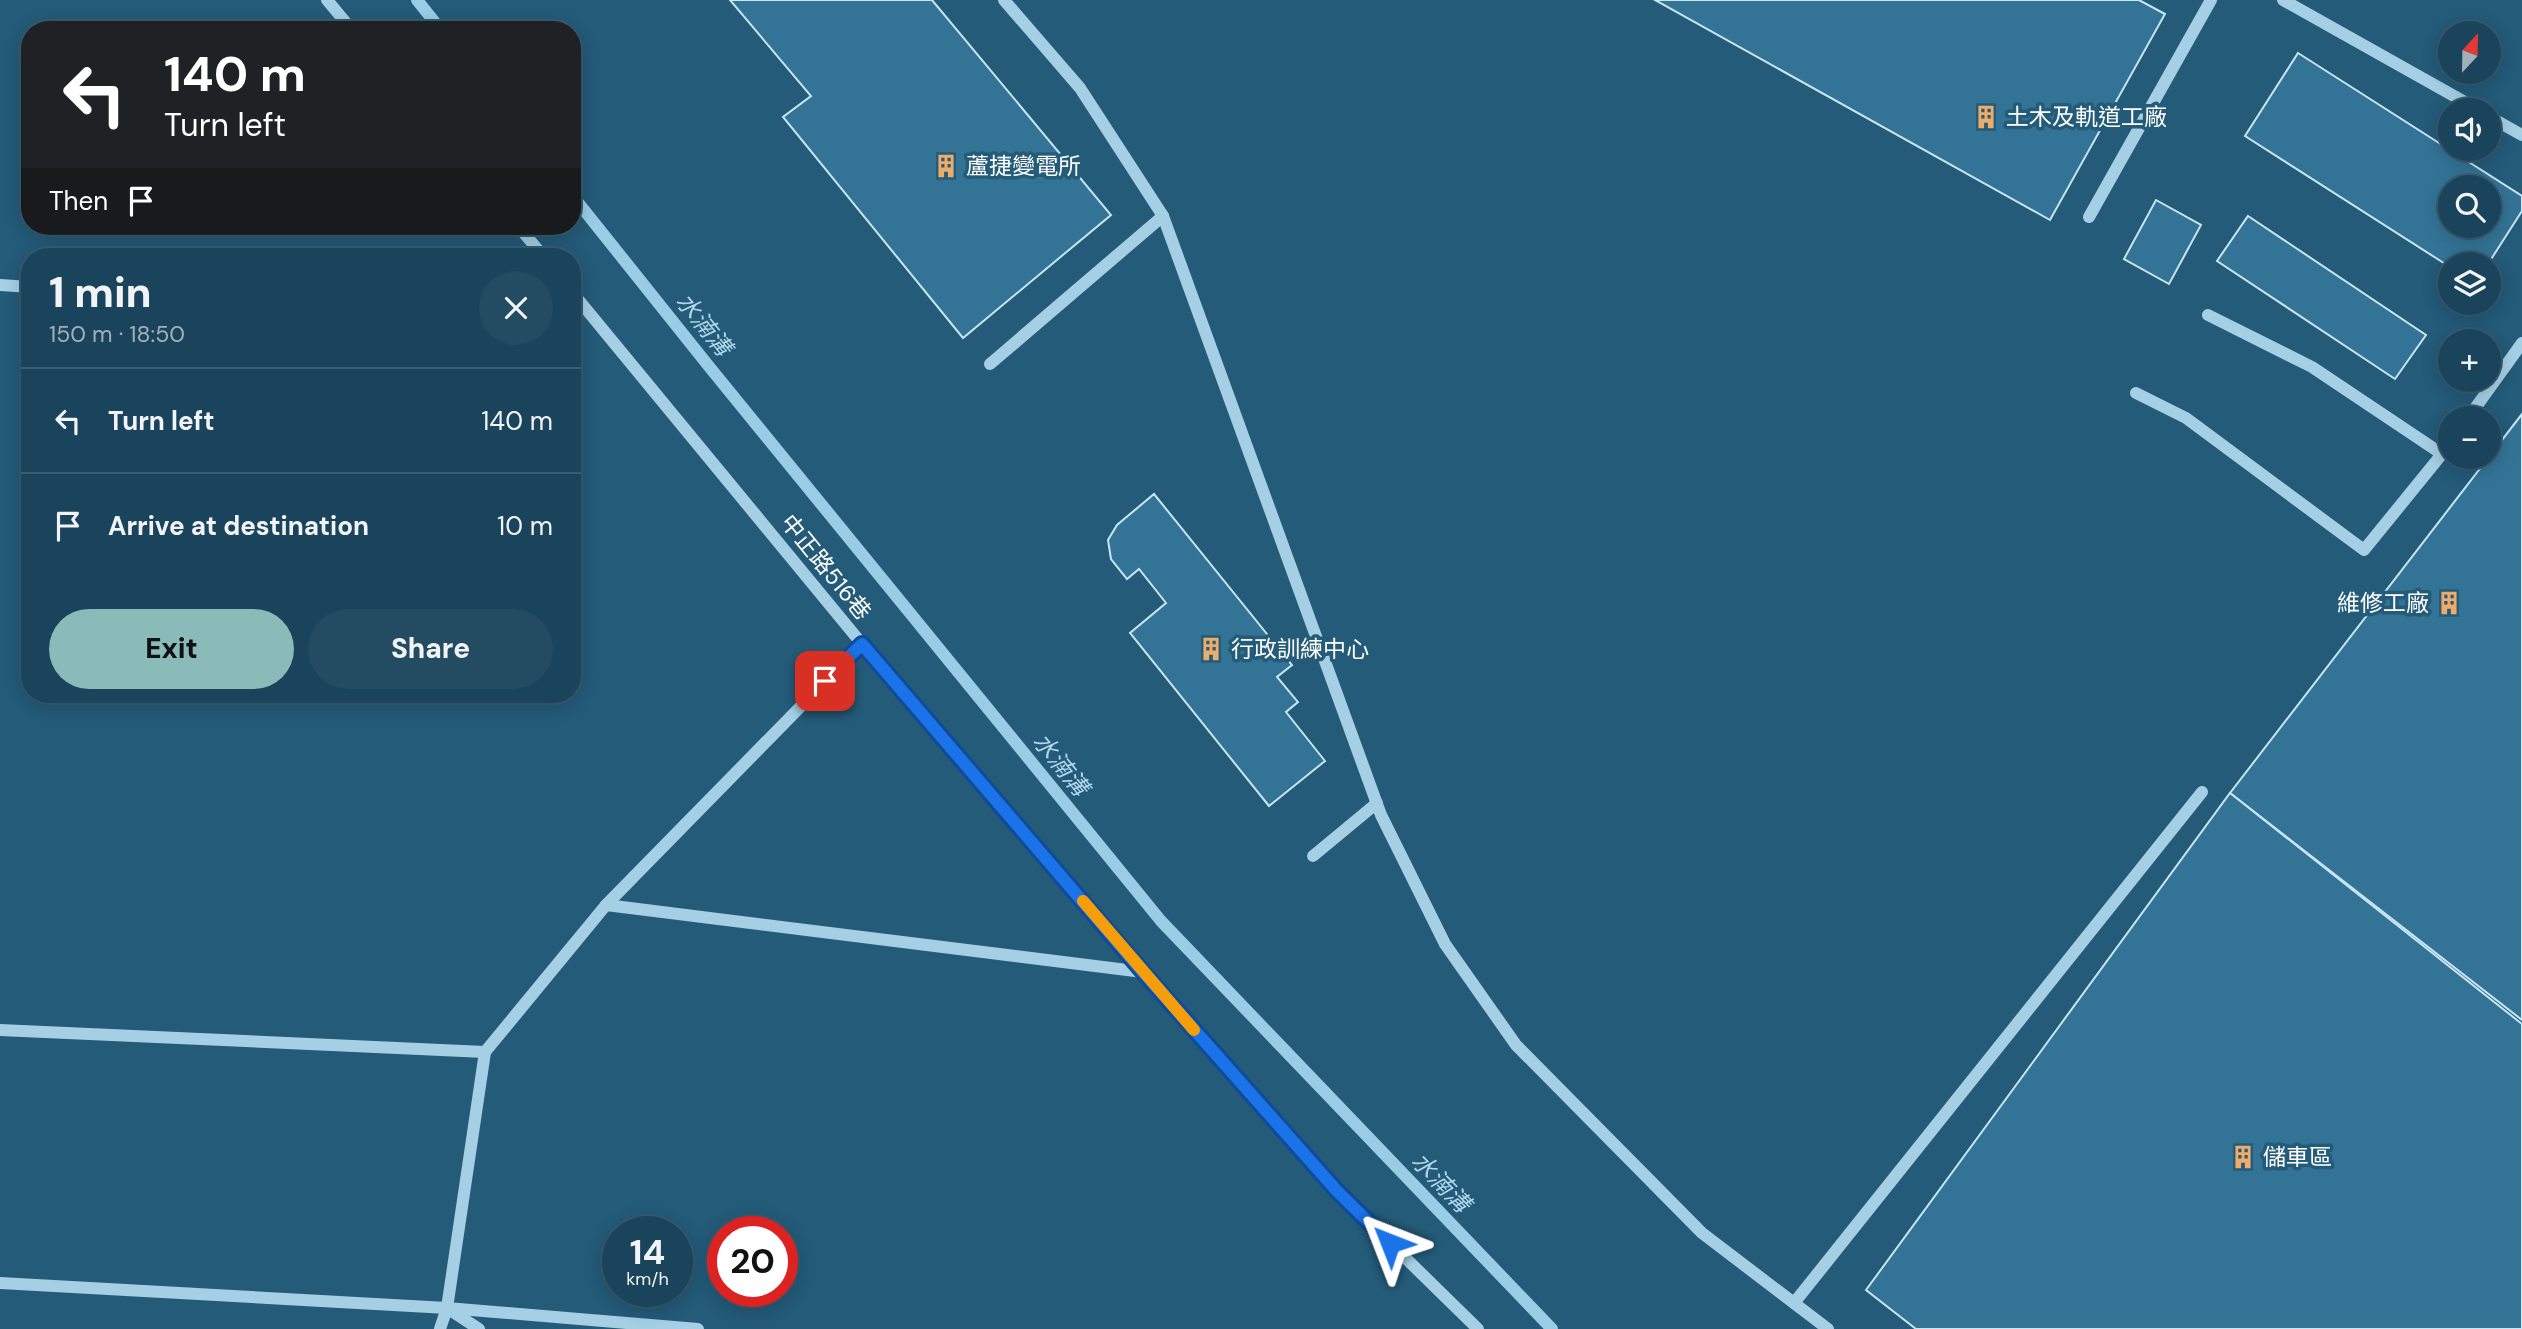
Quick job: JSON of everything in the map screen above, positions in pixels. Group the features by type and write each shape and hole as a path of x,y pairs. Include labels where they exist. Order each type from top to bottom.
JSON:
{"lane":[{"path":"327,0 344,21"},
{"path":"1004,0 1080,88 1163,216 1377,803 1445,944 1516,1045 1702,1233 1828,1329"},
{"path":"2089,217 2211,0"},
{"path":"2283,0 2458,98"},
{"path":"2501,123 2522,135"},
{"path":"990,363 1163,216"},
{"path":"0,285 21,286"},
{"name":"中正路516巷","path":"581,303 862,644 1143,972 1337,1191 1478,1329"},
{"path":"581,310 587,310"},
{"path":"2208,315 2312,367 2438,444"},
{"path":"2477,406 2522,343"},
{"path":"2136,393 2186,418 2364,550 2438,459"},
{"path":"440,1329 447,1308 485,1052 606,905 862,644"},
{"path":"1794,1303 2202,792"},
{"path":"1313,856 1377,803"},
{"path":"606,905 1143,972"},
{"path":"0,1030 485,1052"},
{"path":"0,1283 447,1308 698,1329"},
{"path":"447,1308 479,1329"}],"building":[{"name":"蘆捷變電所","path":"730,0 932,0 1111,215 963,338 783,117 811,96"},
{"name":"土木及軌道工廠","path":"1655,0 2139,0 2165,14 2050,220"},
{"path":"2298,53 2438,142 2438,161 2467,161 2489,175 2438,175 2438,238 2501,238 2501,183 2522,196 2522,211 2496,252 2438,252 2438,259 2245,136"},
{"path":"2156,200 2201,225 2169,284 2124,259"},
{"path":"2248,216 2426,335 2395,379 2217,261"},
{"name":"維修工廠","path":"2522,414 2522,1020 2230,793 2480,469 2501,469 2501,441"},
{"name":"行政訓練中心","path":"1154,494 1292,665 1277,677 1298,702 1286,712 1325,761 1269,806 1130,633 1166,603 1139,569 1127,579 1111,559 1108,540 1117,525"},
{"name":"儲車區","path":"2230,793 2522,1024 2522,1329 1916,1329 1866,1290"}],"waterway":[{"name":"水湳溝","path":"417,0 434,21"},
{"name":"水湳溝","path":"581,206 1161,921 1552,1329"}],"slow traffic":[{"path":"1083,901 1194,1030"}],"place":[{"name":"土木及軌道工廠","path":"1986,117"},
{"name":"蘆捷變電所","path":"946,166"},
{"name":"維修工廠","path":"2449,603"},
{"name":"行政訓練中心","path":"1211,649"},
{"name":"儲車區","path":"2243,1157"}],"route":[{"path":"825,681 862,644 1143,972 1337,1191 1390,1243"}]}
